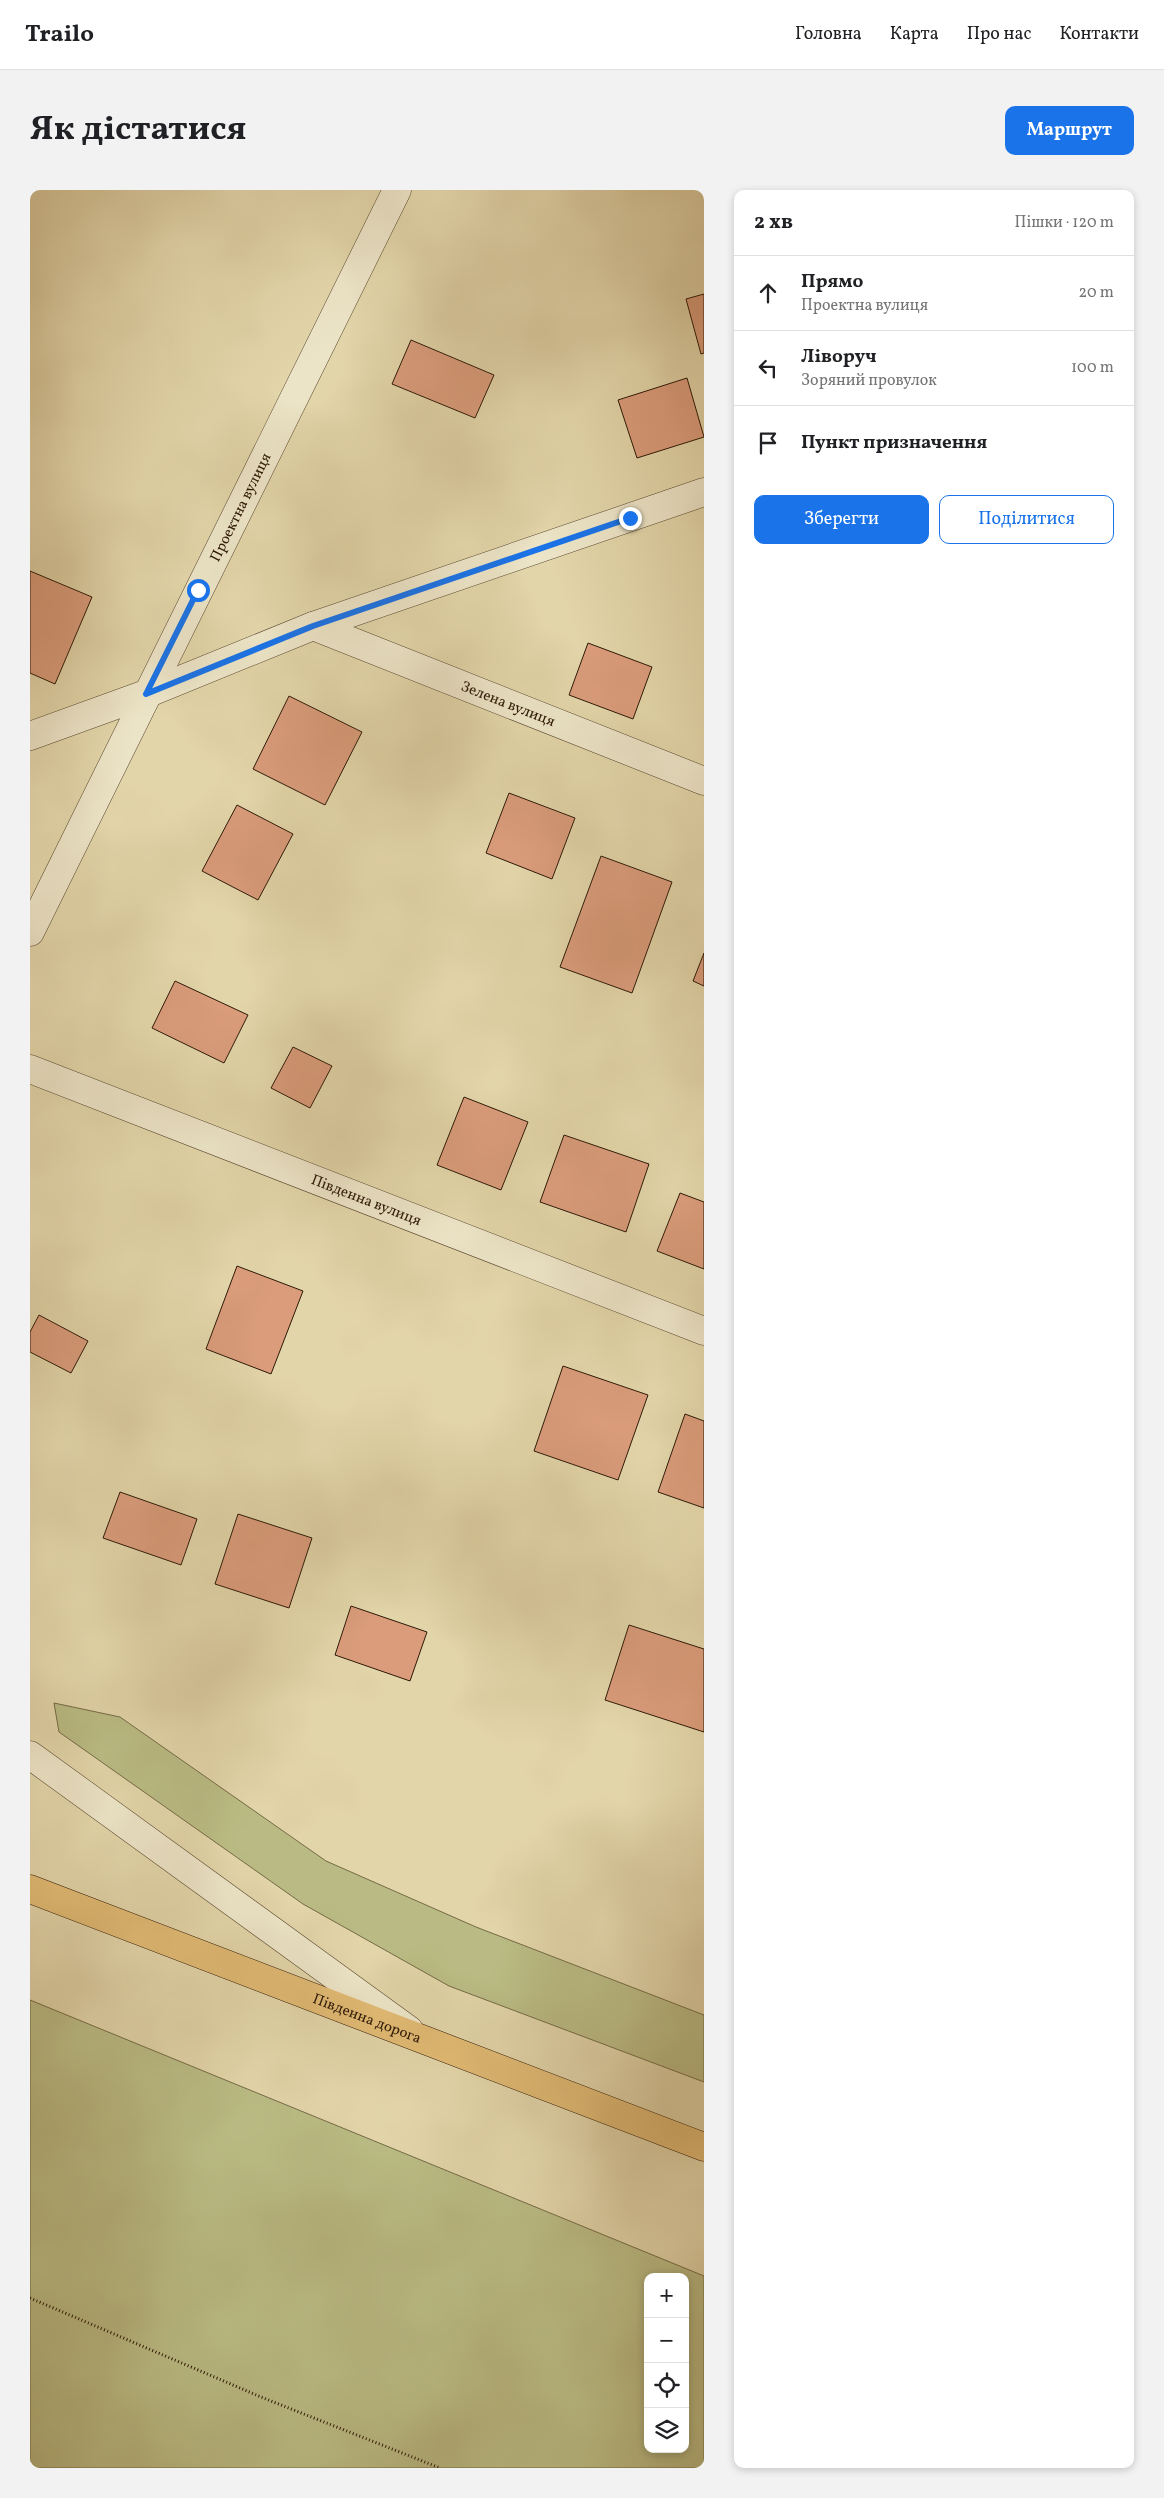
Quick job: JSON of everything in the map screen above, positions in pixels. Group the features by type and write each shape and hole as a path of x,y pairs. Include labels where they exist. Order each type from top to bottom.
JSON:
{"highway":[{"name":"Південна дорога","path":"30,1889 704,2147"}],"street":[{"name":"Проектна вулиця","path":"30,932 146,694 397,190"},
{"path":"30,736 146,694 313,626 704,492"},
{"name":"Зелена вулиця","path":"313,626 704,781"},
{"name":"Південна вулиця","path":"30,1070 704,1331"},
{"path":"30,1755 420,2038"}],"path":[{"path":"30,2298 261,2397 440,2468"}],"green space":[{"path":"54,1703 120,1717 326,1861 476,1927 704,2015 704,2082 449,1986 303,1904 59,1732"},
{"path":"30,2000 704,2276 704,2468 30,2468"}],"building":[{"path":"704,294 704,353 701,354 686,299"},
{"path":"411,340 494,375 475,418 392,384"},
{"path":"687,378 704,437 637,458 618,400"},
{"path":"30,571 92,597 55,684 30,673"},
{"path":"588,643 652,667 633,719 569,695"},
{"path":"289,696 362,732 325,805 253,769"},
{"path":"509,793 575,818 552,879 486,853"},
{"path":"237,805 293,834 258,900 202,871"},
{"path":"601,856 672,882 632,993 560,967"},
{"path":"704,953 704,986 693,981"},
{"path":"175,981 248,1015 224,1063 152,1028"},
{"path":"293,1047 332,1066 310,1108 271,1088"},
{"path":"464,1097 528,1122 501,1190 437,1165"},
{"path":"564,1135 649,1164 626,1232 540,1202"},
{"path":"680,1193 704,1202 704,1269 657,1251"},
{"path":"237,1266 303,1291 271,1374 206,1349"},
{"path":"39,1315 88,1341 71,1373 30,1352 30,1332"},
{"path":"563,1366 648,1395 618,1480 534,1451"},
{"path":"685,1414 704,1421 704,1508 658,1492"},
{"path":"120,1492 197,1519 181,1565 103,1538"},
{"path":"238,1514 312,1538 289,1608 215,1584"},
{"path":"351,1606 427,1632 410,1681 335,1655"},
{"path":"629,1625 704,1649 704,1732 605,1700"}],"route":[{"path":"198,590 146,694 313,626 630,518"}]}
